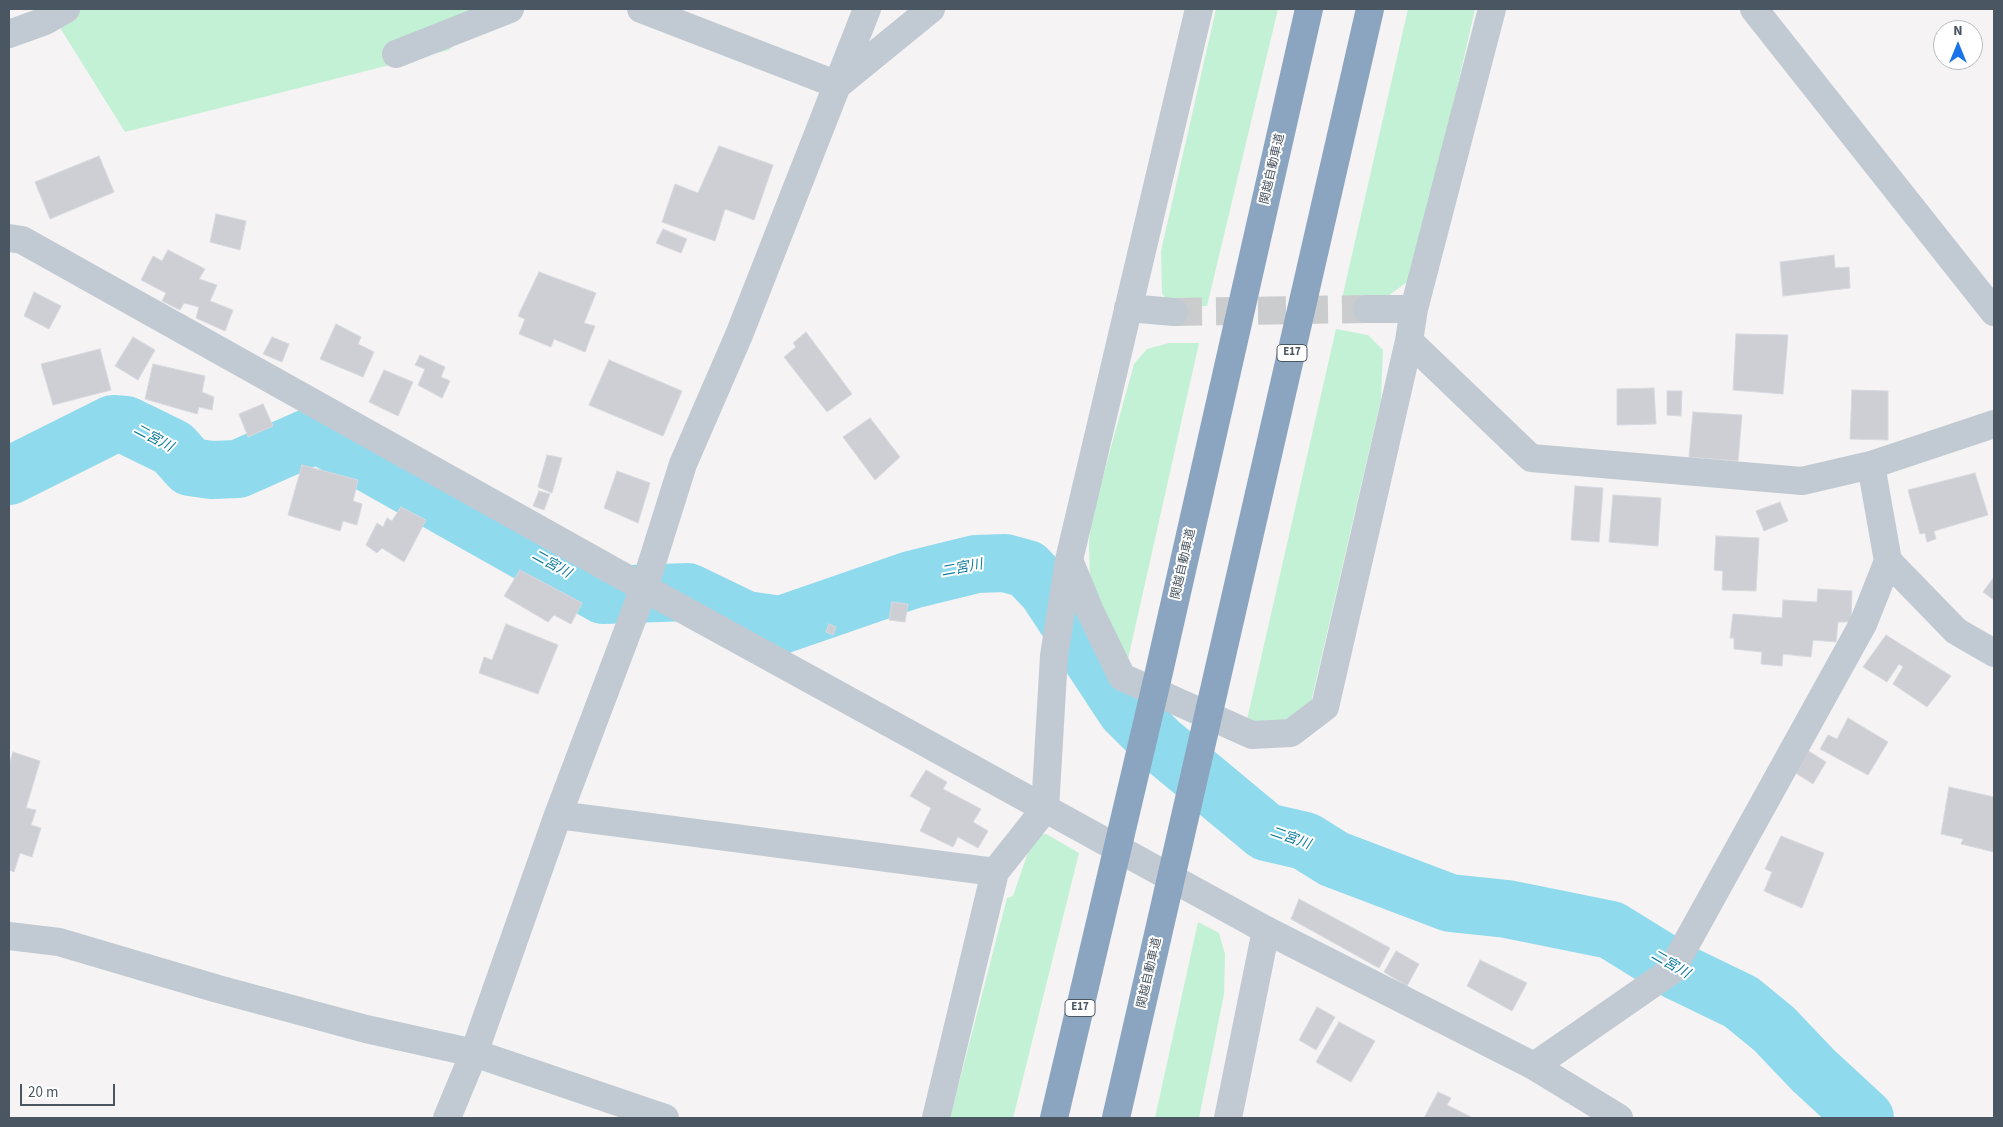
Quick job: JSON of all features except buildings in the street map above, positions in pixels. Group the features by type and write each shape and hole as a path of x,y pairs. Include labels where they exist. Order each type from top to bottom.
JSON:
{"highway":[{"name":"関越自動車道","path":"1054,1118 1159,672 1309,9"},
{"name":"関越自動車道","path":"1116,1118 1370,9"}],"street":[{"path":"9,34 45,20 66,9"},
{"path":"396,54 510,9"},
{"path":"641,9 838,85"},
{"path":"447,1118 474,1053 558,815 644,588 683,464 739,335 867,9"},
{"path":"838,85 931,9"},
{"path":"936,1118 995,872 1045,809 1054,656 1069,560 1199,9"},
{"path":"1069,560 1090,611 1122,677 1252,735 1291,733 1325,708 1409,341 1414,309 1492,9"},
{"path":"1754,9 1994,312"},
{"path":"9,238 22,240 644,588 1266,930 1534,1066 1619,1118"},
{"path":"1128,308 1174,312"},
{"path":"1367,309 1414,309"},
{"path":"1409,341 1531,458 1802,481 1871,465 1994,424"},
{"path":"1534,1066 1671,971 1863,624 1888,561 1871,465"},
{"path":"1888,561 1956,631 1994,653"},
{"path":"558,815 995,872"},
{"path":"1228,1118 1266,930"},
{"path":"9,936 68,945 348,1024 474,1053 665,1118"}],"green space":[{"path":"82,9 488,9 449,50 125,132 59,26"},
{"path":"1216,9 1278,9 1207,306 1171,307 1162,293 1161,251"},
{"path":"1408,9 1475,9 1414,277 1381,301 1341,303"},
{"path":"1336,329 1368,335 1383,350 1381,399 1308,715 1292,728 1246,724"},
{"path":"1169,343 1199,343 1126,668 1090,588 1089,542 1092,516 1134,364 1147,349"},
{"path":"1046,834 1079,853 1013,1118 950,1118 1007,898 1013,896 1034,835"},
{"path":"1198,922 1219,933 1225,954 1224,994 1199,1118 1155,1118"}],"waterway":[{"name":"二宮川","path":"9,476 113,424 126,425 173,448 190,467 212,470 238,469 317,434 603,595 688,592 746,620 781,625 911,580 976,564 1005,563 1027,569 1047,590 1126,710 1159,743 1266,832 1305,841 1334,859 1450,903 1507,909 1611,930 1679,972 1741,1002 1774,1029 1813,1070 1865,1118"}],"tunnel":[{"path":"1174,312 1367,309"}]}
